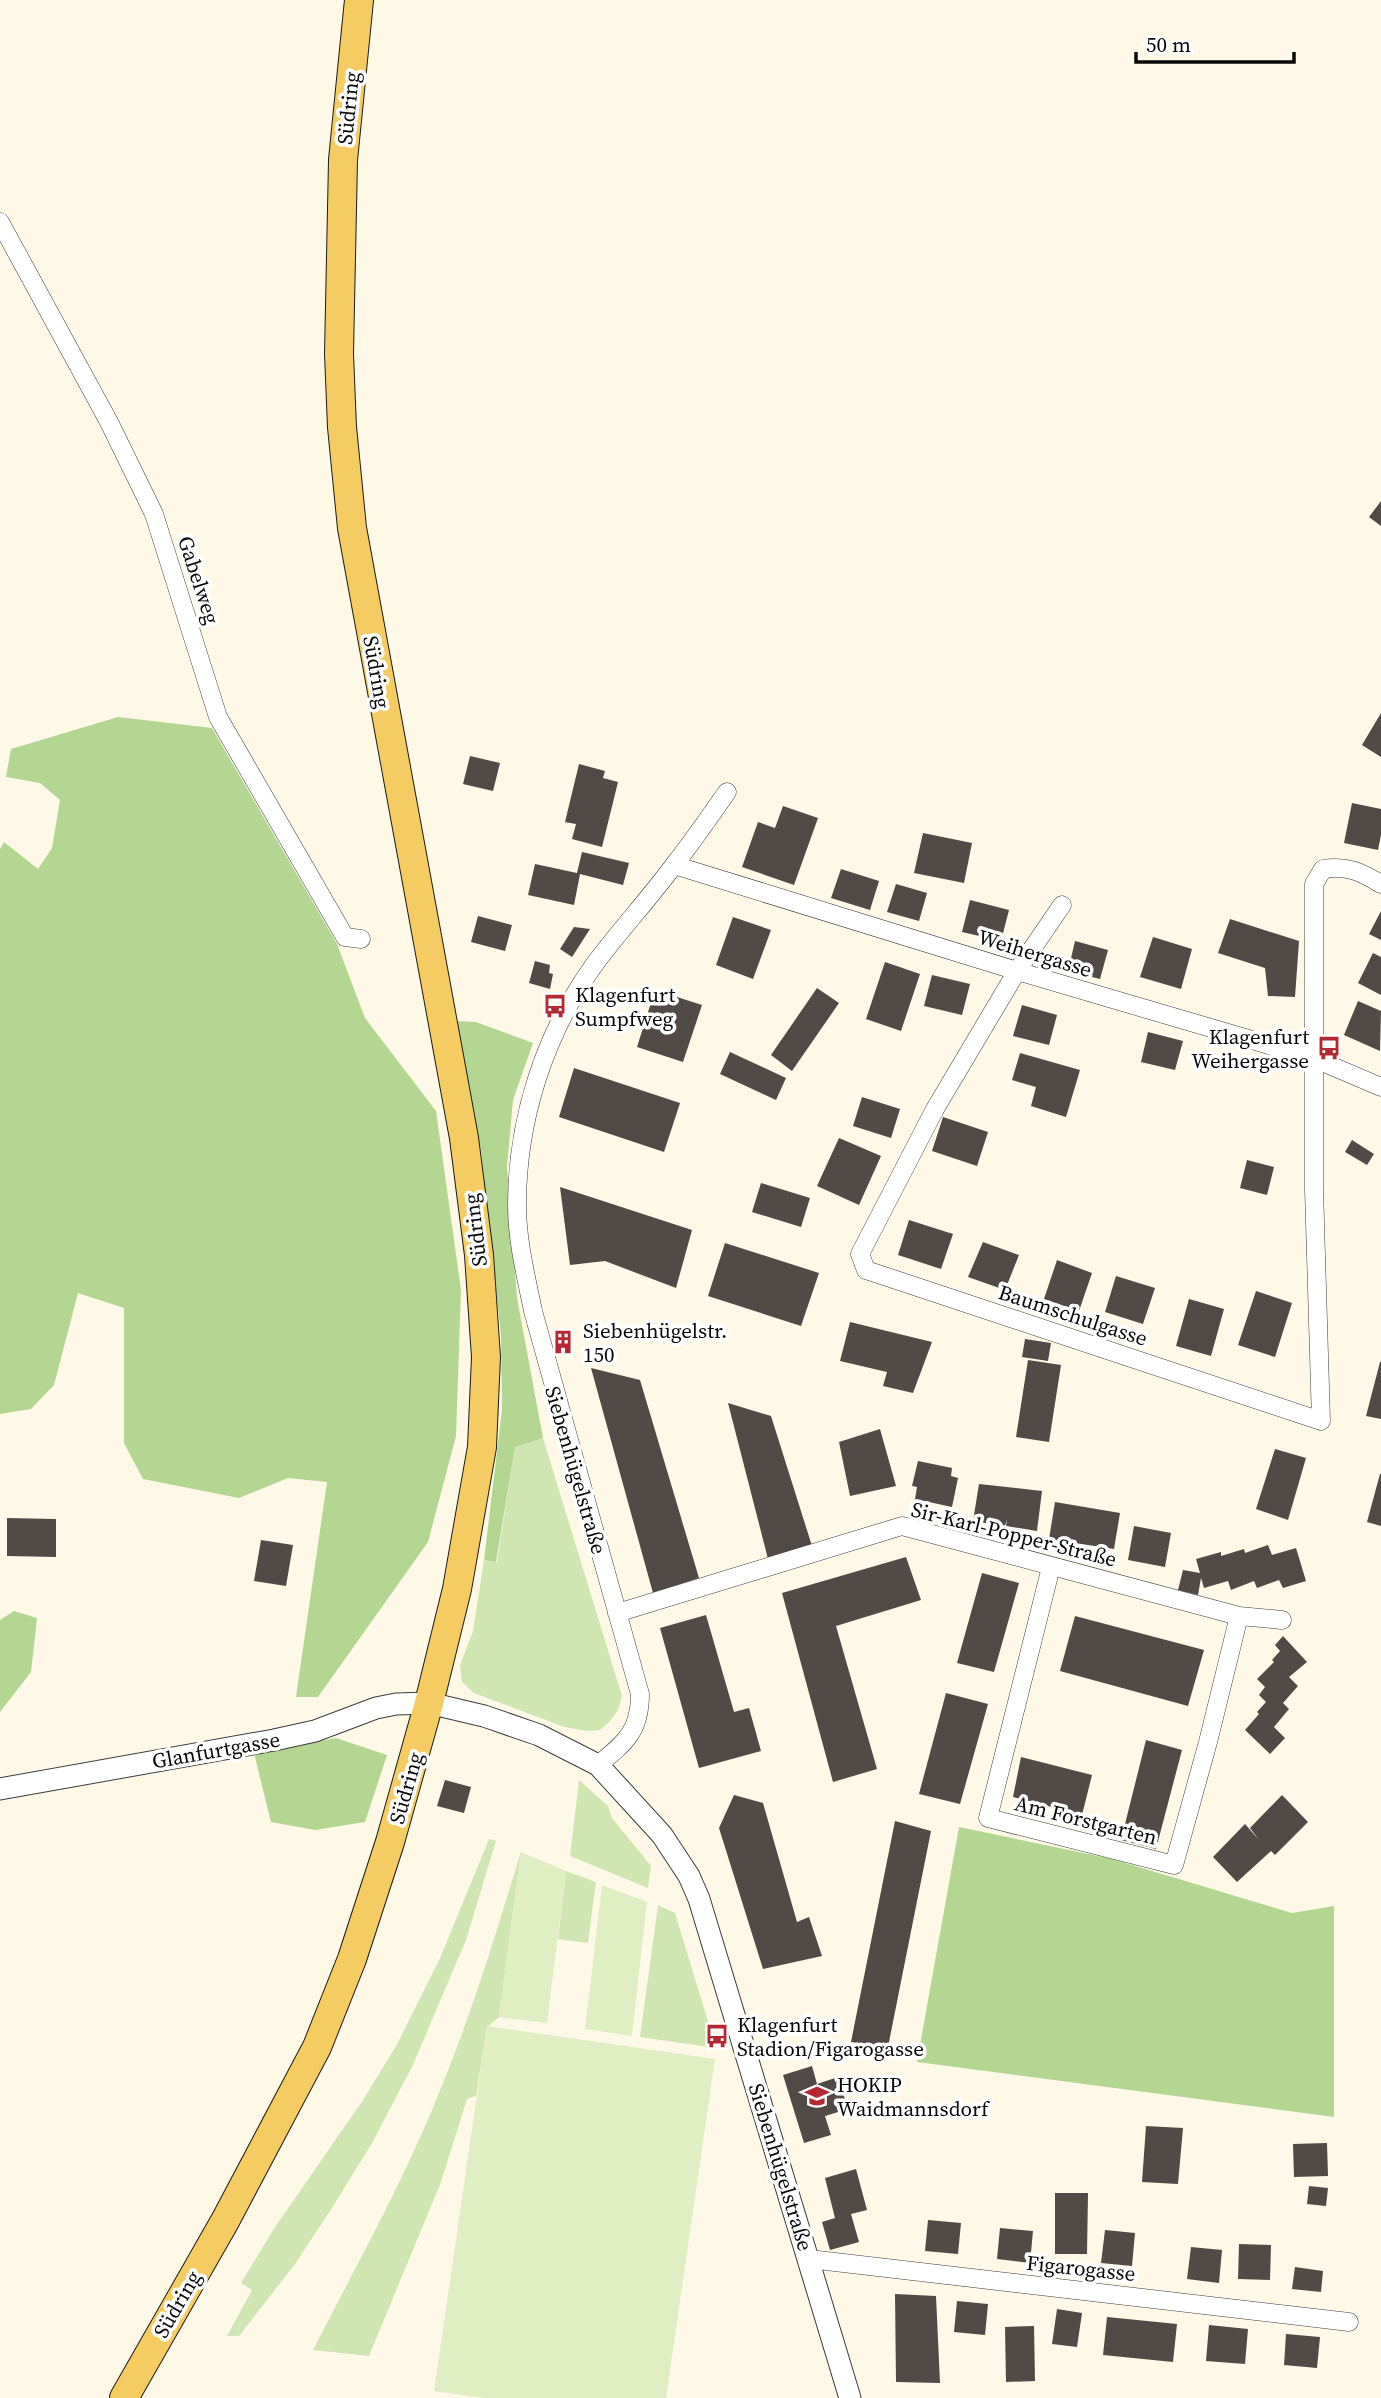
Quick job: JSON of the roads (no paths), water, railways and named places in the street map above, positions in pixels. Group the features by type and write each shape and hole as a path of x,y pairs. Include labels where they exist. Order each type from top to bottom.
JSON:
{"main road":[{"name":"Südring","path":"124,2398 225,2221 317,2047 352,1959 377,1884 429,1703 457,1589 482,1447 486,1357 477,1242 464,1138 352,528 342,427 339,354 343,160 359,0"}],"street":[{"name":"Gabelweg","path":"0,222 108,422 154,514 218,717 345,937 361,939"},
{"name":"Siebenhügelstraße","path":"597,1765 634,1731 640,1714 640,1694 533,1311 522,1258 517,1208 519,1159 532,1093 551,1042 573,1000 594,967 727,792"},
{"name":"Weihergasse","path":"674,865 1017,971 1313,1058 1381,1087"},
{"path":"1313,1058 1314,884 1323,869 1339,866 1360,871 1381,884"},
{"name":"Baumschulgasse","path":"1062,905 1017,971 935,1109 860,1254 866,1270 1321,1421 1313,1058"},
{"name":"Sir-Karl-Popper-Straße","path":"617,1613 902,1526 1239,1616 1282,1620"},
{"name":"Am Forstgarten","path":"1051,1567 988,1818 1001,1822 1174,1866 1211,1733 1239,1616"},
{"name":"Siebenhügelstraße","path":"429,1703 484,1716 539,1735 597,1765 662,1835 689,1876 699,1899 849,2398"},
{"name":"Glanfurtgasse","path":"0,1788 266,1742 315,1731 376,1708 396,1704 429,1703"},
{"name":"Figarogasse","path":"809,2259 1349,2322"}],"place":[{"name":"Klagenfurt Sumpfweg","path":"555,1006"},
{"name":"Klagenfurt Weihergasse","path":"1329,1048"},
{"name":"Siebenhügelstr. 150","path":"563,1342"},
{"name":"Klagenfurt Stadion/Figarogasse","path":"717,2036"},
{"name":"HOKIP Waidmannsdorf","path":"817,2096"}]}
